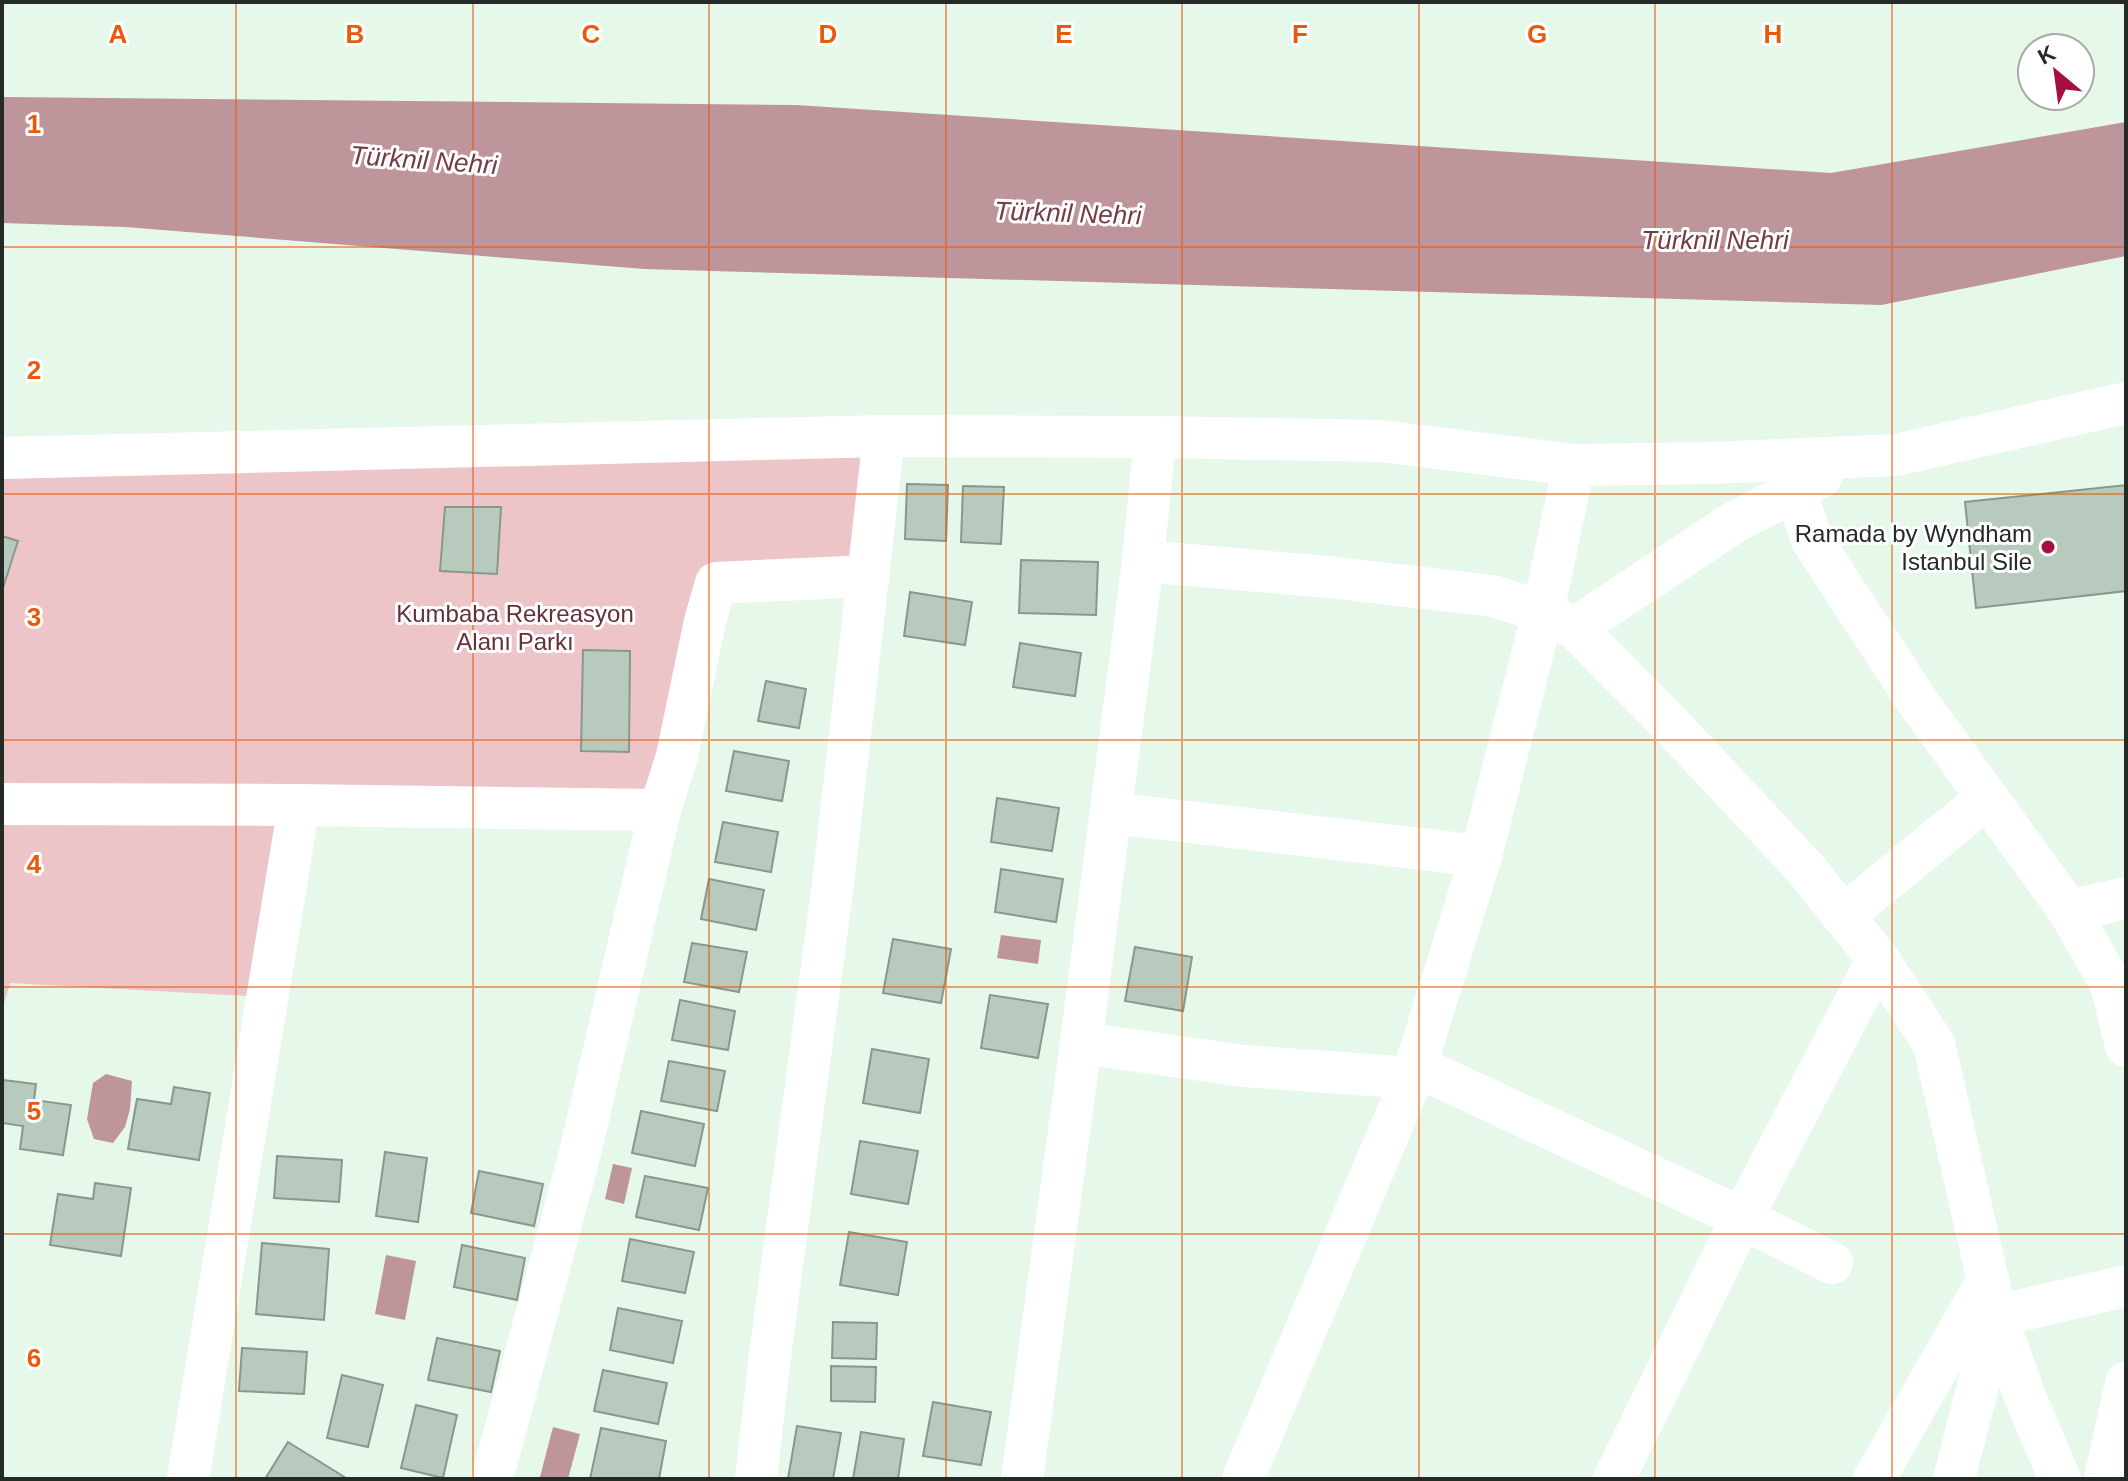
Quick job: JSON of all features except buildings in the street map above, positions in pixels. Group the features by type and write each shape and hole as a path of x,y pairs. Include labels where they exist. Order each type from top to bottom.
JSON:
{"street":[{"path":"2,458 884,436 1381,441 1574,465 1711,463 1896,455 2126,403"},
{"path":"756,1479 833,884 884,436"},
{"path":"1022,1479 1111,813 1143,561 1155,437"},
{"path":"1559,620 1860,456"},
{"path":"1243,1479 1414,1072 1559,620 1574,465"},
{"path":"1795,491 1812,540 1915,698 2069,911 2111,984 2126,1046"},
{"path":"1143,561 1328,577 1493,596 1559,620 1672,726 1805,868 1878,959 1934,1044 1992,1298 2026,1399 2060,1479"},
{"path":"492,1479 580,1153 716,583 869,576"},
{"path":"1843,916 1987,798"},
{"path":"2,804 660,810"},
{"path":"188,1479 299,805"},
{"path":"1111,813 1481,856"},
{"path":"2069,911 2126,898"},
{"path":"1614,1479 1742,1218 1878,959"},
{"path":"1081,1043 1244,1066 1414,1072 1742,1218 1832,1263"},
{"path":"1992,1298 2126,1286"},
{"path":"1874,1479 1992,1298"},
{"path":"1954,1479 1992,1298"},
{"path":"2105,1479 2126,1383"}],"green space":[{"name":"Kumbaba Rekreasyon Alanı Parkı","path":"884,436 869,576 716,584 660,810 299,807 267,997 10,983 2,1011 2,458"}],"water":[{"name":"Türknil Nehri","path":"2,97 796,105 1831,173 2126,122 2126,256 1881,305 644,269 125,227 2,223"},
{"path":"1001,935 1041,940 1038,964 997,958"},
{"path":"106,1074 132,1081 125,1127 113,1143 94,1139 87,1119 93,1083"},
{"path":"613,1164 632,1168 624,1204 605,1199"},
{"path":"386,1255 416,1261 405,1320 375,1314"},
{"path":"553,1427 580,1434 568,1479 540,1477"}],"place":[{"name":"Ramada by Wyndham Istanbul Sile","path":"2048,547"}]}
